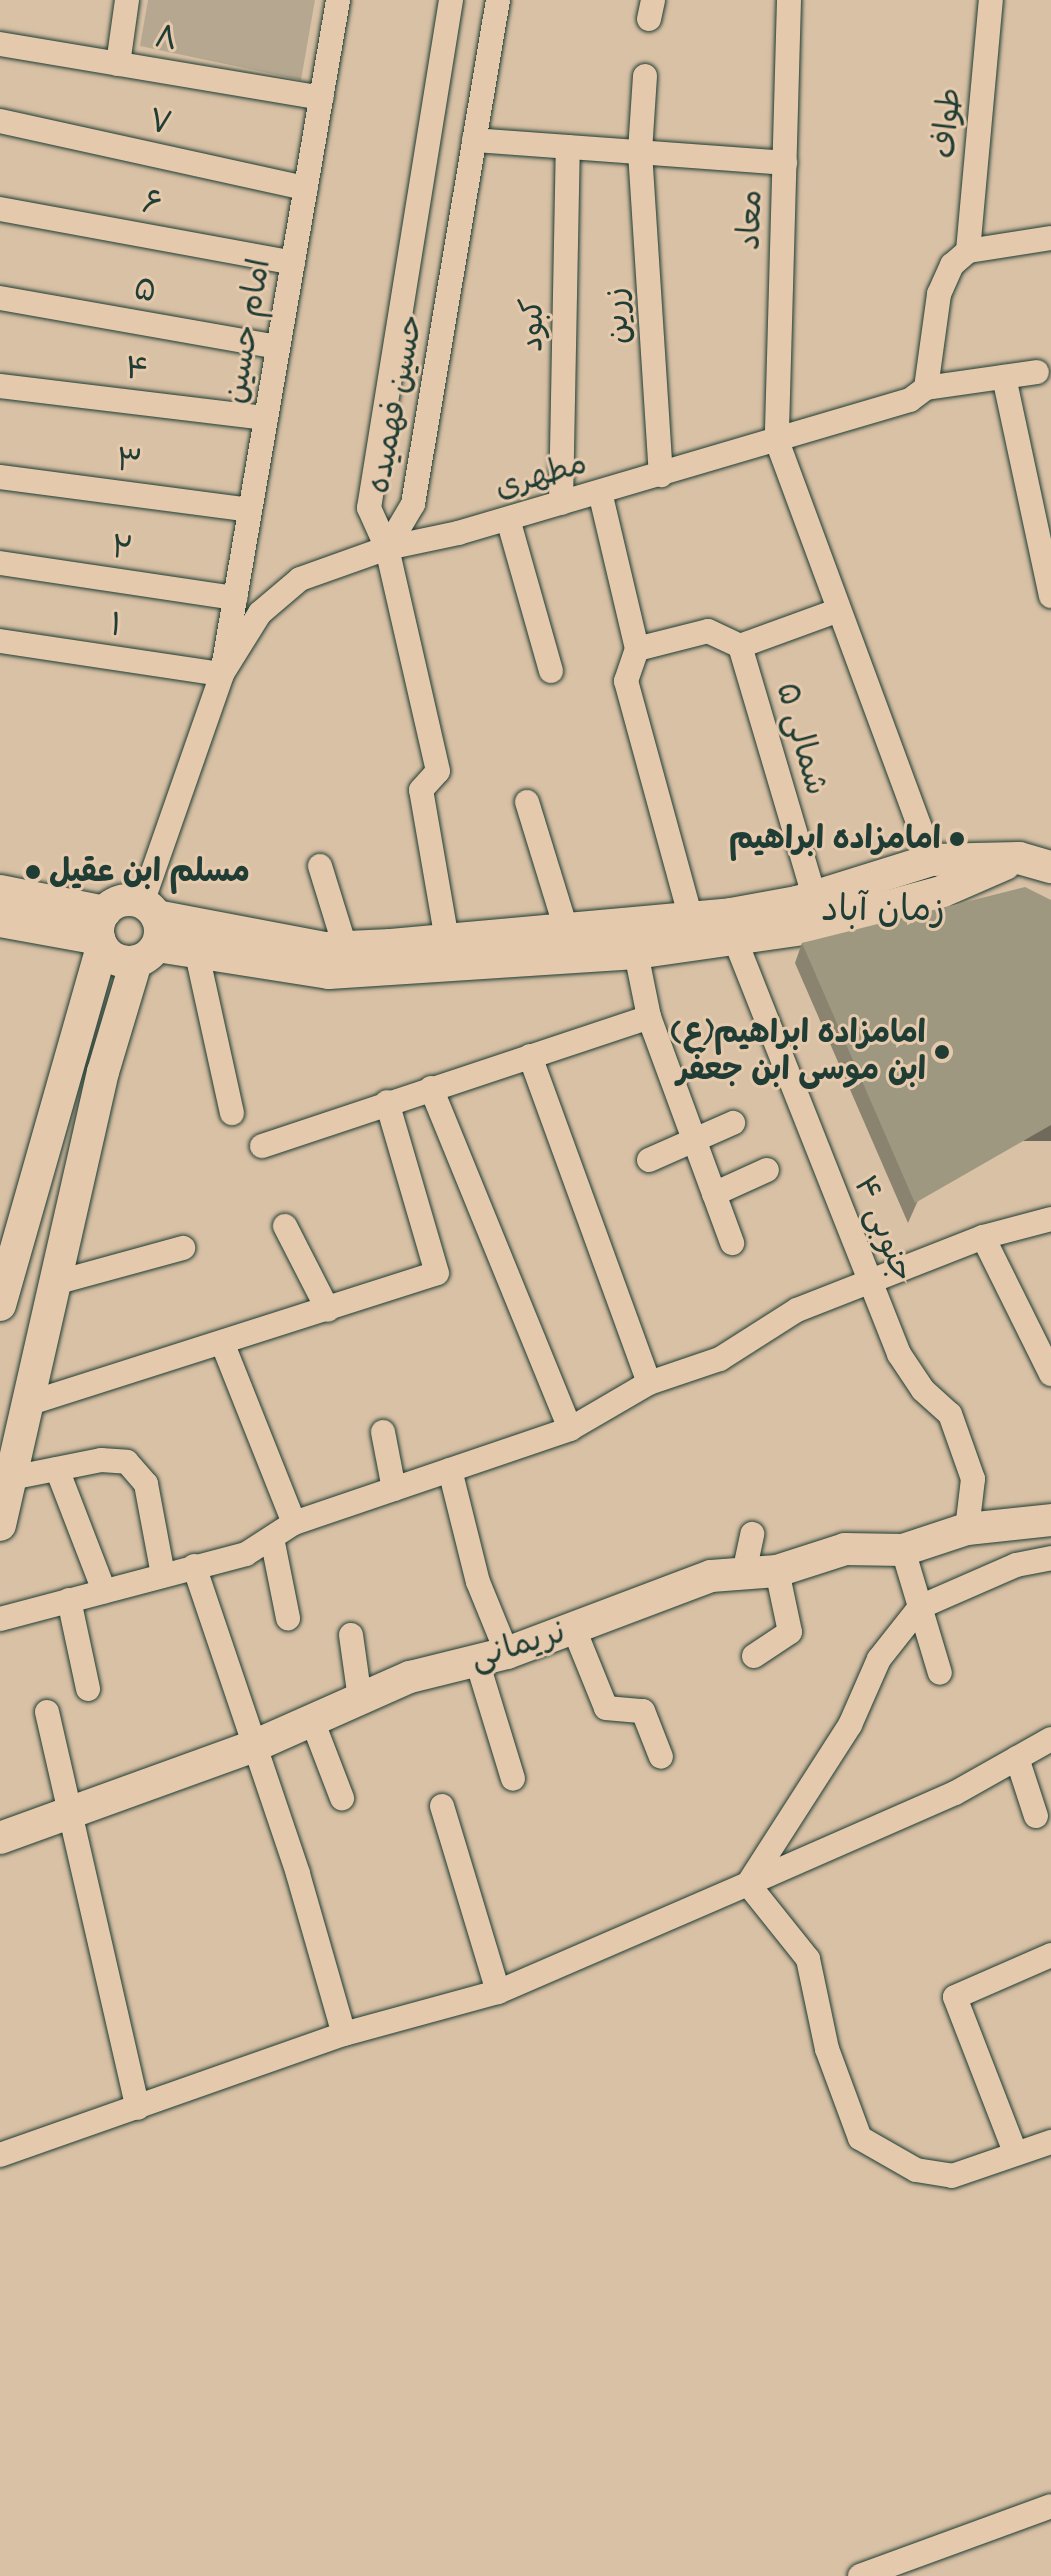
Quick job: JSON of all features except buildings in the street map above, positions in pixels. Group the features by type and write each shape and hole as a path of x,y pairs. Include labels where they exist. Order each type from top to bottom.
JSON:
{"street":[{"path":"118,64 127,0"},
{"name":"امام حسین","path":"222,674 338,0"},
{"name":"حسین فهمیده","path":"387,548 369,508 451,0"},
{"name":"حسین فهمیده","path":"387,548 413,504 498,0"},
{"name":"معاد","path":"777,441 789,0"},
{"name":"طواف","path":"968,251 991,0"},
{"name":"۸","path":"0,44 321,98"},
{"name":"زرین","path":"645,76 640,152 661,475"},
{"name":"۷","path":"0,121 306,188"},
{"path":"474,140 785,163"},
{"name":"کبود","path":"561,503 568,147"},
{"name":"۶","path":"0,209 293,263"},
{"path":"1037,372 926,388 939,294 952,265 968,251 1051,238"},
{"name":"۵","path":"0,298 278,347"},
{"path":"1004,377 1042,512 1051,596"},
{"name":"۴","path":"0,386 266,418"},
{"name":"مطهری","path":"148,932 222,674 260,613 300,579 387,548 508,519 883,411 926,388"},
{"path":"777,441 932,860"},
{"name":"۳","path":"0,477 250,510"},
{"path":"600,492 626,582 637,649 626,681 691,918"},
{"path":"508,519 551,671"},
{"path":"387,548 438,771 421,790 447,940"},
{"name":"۲","path":"0,563 235,598"},
{"path":"637,649 708,631 740,646 839,610"},
{"name":"۱","path":"0,641 222,674"},
{"name":"۵ شمالی","path":"740,646 814,896"},
{"path":"527,802 566,929"},
{"path":"148,932 258,937 345,947 447,940 691,918 814,896 932,860 1042,863"},
{"path":"0,1305 102,932 115,903 148,932 197,954 329,973 636,953 736,942 941,892 1042,863"},
{"path":"320,866 345,947"},
{"path":"0,891 102,932 123,962 148,932"},
{"path":"0,921 102,932"},
{"path":"0,1525 103,1072 148,932"},
{"name":"۴ جنوبی","path":"736,942 899,1354 923,1390 950,1414 973,1479 967,1529"},
{"path":"636,953 649,1017 732,1243"},
{"path":"197,954 232,1113"},
{"path":"262,1146 649,1017"},
{"path":"530,1056 649,1383"},
{"path":"65,1063 103,1072"},
{"path":"431,1088 570,1429"},
{"path":"27,1404 223,1345 437,1273 387,1102"},
{"path":"649,1160 733,1123"},
{"path":"714,1194 767,1170"},
{"path":"0,1619 246,1554 294,1523 570,1429 649,1383 720,1359 797,1310 983,1237 1051,1219"},
{"path":"285,1226 328,1310"},
{"path":"983,1237 1051,1374"},
{"path":"55,1283 183,1248"},
{"path":"223,1345 294,1523"},
{"path":"383,1432 394,1489"},
{"path":"11,1478 101,1460 127,1462 146,1484 163,1575"},
{"path":"57,1469 104,1591"},
{"path":"450,1470 478,1582 513,1779"},
{"name":"نریمانی","path":"0,1838 254,1746 410,1677 492,1657 711,1576 777,1571 845,1549 903,1550 967,1529 1051,1520"},
{"path":"744,1573 752,1534"},
{"path":"272,1538 288,1618"},
{"path":"903,1550 940,1673"},
{"path":"748,1884 850,1725 879,1659 920,1607 1016,1565 1051,1558"},
{"path":"194,1566 344,2034"},
{"path":"754,1656 790,1632 777,1571"},
{"path":"69,1600 88,1689"},
{"path":"574,1629 606,1708 643,1711 661,1757"},
{"path":"351,1635 360,1699"},
{"path":"47,1712 138,2108"},
{"path":"312,1720 342,1798"},
{"path":"0,2155 344,2034 498,1992 955,1793 1051,1739"},
{"path":"1017,1758 1036,1816"},
{"path":"442,1806 498,1992"},
{"path":"748,1884 808,1959 827,2049 860,2138 916,2170 952,2176 1051,2142"},
{"path":"1015,2152 955,1997 1051,1955"},
{"path":"860,2576 1051,2506"}],"shaded area":[{"path":"148,0 315,0 301,80 140,46"}],"place":[{"name":"امامزاده ابراهیم","path":"957,839"},
{"name":"مسلم ابن عقیل","path":"33,872"},
{"name":"(ع)امامزاده ابراهیم ابن موسی ابن جعفر","path":"942,1052"}],"district":[{"name":"زمان آباد","path":"883,911"}]}
